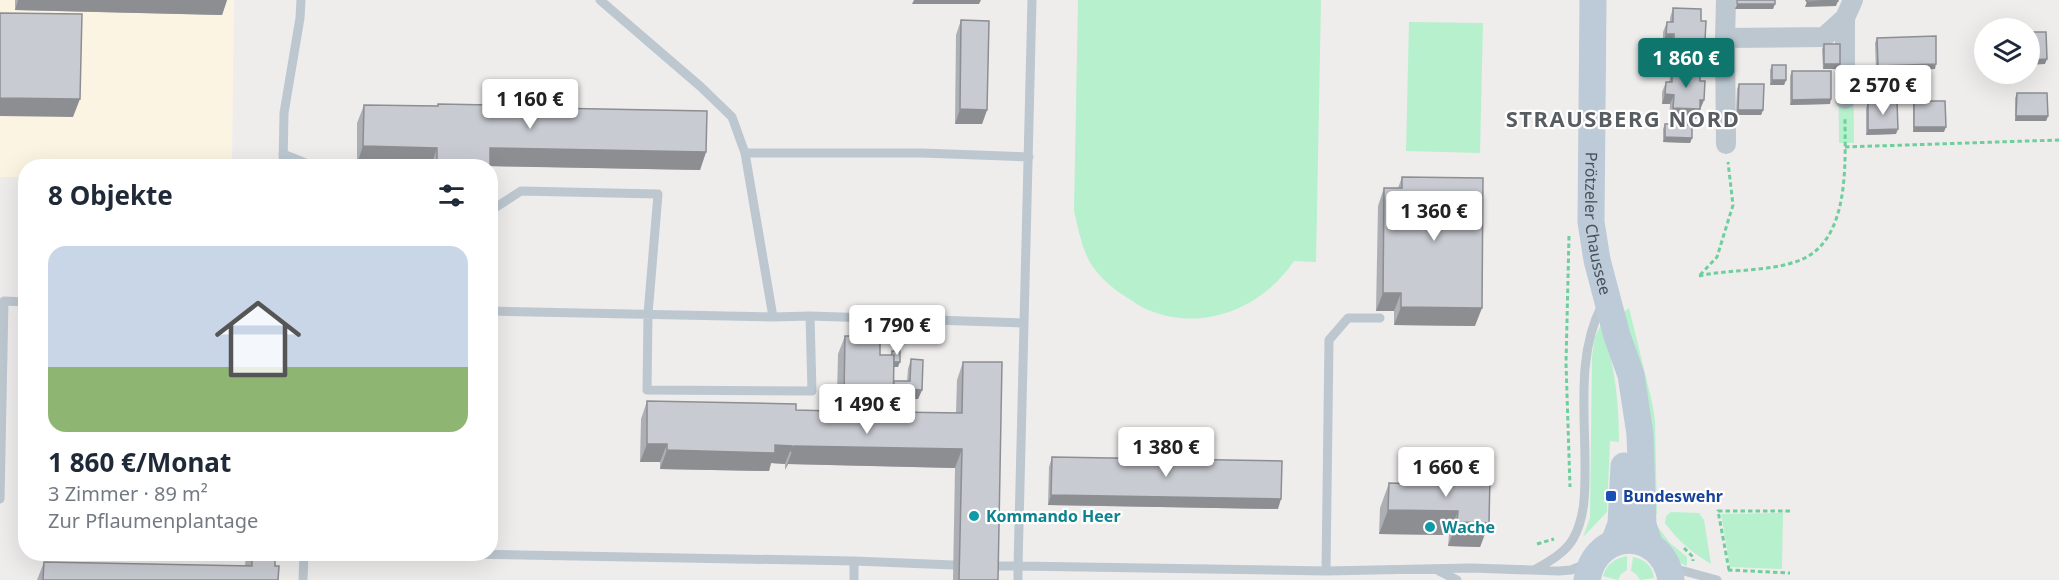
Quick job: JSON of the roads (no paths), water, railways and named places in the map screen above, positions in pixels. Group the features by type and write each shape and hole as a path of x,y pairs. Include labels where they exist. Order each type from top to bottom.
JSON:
{"main road":[{"name":"Prötzeler Chaussee","path":"1593,0 1591,222 1597,260 1617,336 1631,375 1640,434 1642,518 1650,546 1658,552 1669,573"},
{"name":"Prötzeler Chaussee","path":"1614,543 1621,524 1625,431 1617,336"},
{"path":"1590,570 1601,551 1614,543 1630,540 1650,546"}],"street":[{"path":"1726,0 1726,144"},
{"path":"1725,38 1824,37 1849,9"},
{"path":"1845,99 1849,9"}],"lane":[{"path":"283,159 284,113 301,0"},
{"path":"600,0 701,87 732,117 745,153 773,317"},
{"path":"1018,580 1032,0"},
{"path":"745,153 922,153 1029,157"},
{"path":"283,154 296,159"},
{"path":"498,206 521,190 658,194 648,314 647,390 812,391 810,316"},
{"path":"1534,570 1556,557 1572,541 1582,519 1585,485 1585,384 1588,340 1607,295"},
{"path":"0,499 4,301 18,302"},
{"path":"498,311 810,316 1023,323"},
{"path":"1326,571 1329,340 1348,318 1380,318"},
{"path":"498,555 953,565"},
{"path":"303,580 304,561"},
{"path":"854,561 854,580"},
{"path":"992,566 1326,571 1471,568 1590,570"},
{"path":"1256,569 1256,580"},
{"path":"1437,570 1457,580"},
{"path":"1669,573 1717,580"}],"place":[{"name":"Bundeswehr","path":"1611,496"},
{"name":"Kommando Heer","path":"974,516"},
{"name":"Wache","path":"1430,527"}],"district":[{"name":"STRAUSBERG NORD","path":"1623,119"}]}
